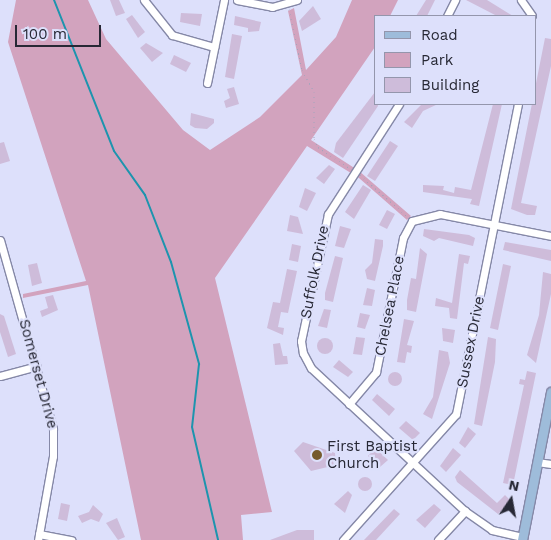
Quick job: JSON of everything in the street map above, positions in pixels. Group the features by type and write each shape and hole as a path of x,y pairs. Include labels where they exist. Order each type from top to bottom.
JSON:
{"main road":[{"path":"522,539 551,392"}],"street":[{"path":"144,0 172,35 214,47"},
{"path":"207,83 224,0"},
{"path":"237,0 272,7 287,5 297,0"},
{"path":"448,15 455,0"},
{"path":"522,0 531,15"},
{"name":"Suffolk Drive","path":"349,404 311,368 302,341 322,230 354,170 398,105"},
{"name":"Sussex Drive","path":"343,540 449,426 458,410 518,105"},
{"path":"412,221 431,213 551,236"},
{"name":"Chelsea Place","path":"349,404 376,372 403,238 412,221"},
{"name":"Somerset Drive","path":"0,240 37,366 54,443 38,537"},
{"path":"0,376 37,366"},
{"path":"349,404 465,511 492,530 522,539"},
{"path":"537,462 551,464"},
{"path":"438,540 465,511"},
{"path":"38,537 71,540"}],"path":[{"path":"287,5 302,70 314,92 314,139 318,147 354,170 412,221"}],"green space":[{"path":"16,0 88,0 106,39 183,130 210,150 260,117 302,75 288,11 294,8 306,70 336,37 352,0 398,0 390,15 374,15 374,48 311,140 359,171 411,216 407,220 359,178 307,146 215,278 272,512 241,515 243,540 141,540 88,285 23,298 23,294 86,281 8,42"}],"building":[{"path":"110,0 119,0 125,13 116,16"},
{"path":"426,0 435,0 428,15 417,15"},
{"path":"466,0 487,0 511,15 495,15"},
{"path":"313,6 321,19 302,31 299,21"},
{"path":"181,13 202,14 200,26 180,22"},
{"path":"132,15 145,32 138,38 126,19"},
{"path":"235,16 261,22 259,31 248,32 248,28 234,25"},
{"path":"232,34 242,36 234,79 225,77"},
{"path":"545,38 551,39 551,66 521,203 537,206 535,215 527,215 511,209 532,105 536,105 536,83"},
{"path":"146,43 163,53 152,62 140,48"},
{"path":"174,55 191,63 186,72 170,64"},
{"path":"234,87 239,104 226,108 224,101 230,98 227,89"},
{"path":"374,93 374,105 378,106 343,158 334,152 336,143"},
{"path":"421,105 436,105 423,111 412,128 404,122"},
{"path":"493,105 502,105 479,206 470,204 472,199 423,192 423,185 444,186 443,190 454,193 455,187 471,190"},
{"path":"191,113 214,119 214,123 207,129 195,128 190,125"},
{"path":"390,141 398,146 375,181 367,176"},
{"path":"4,142 10,161 0,164 0,143"},
{"path":"329,165 335,169 324,184 316,178"},
{"path":"363,185 371,190 354,219 345,212"},
{"path":"305,188 316,193 307,211 299,207"},
{"path":"387,210 395,214 387,229 379,225"},
{"path":"290,215 298,217 303,234 287,231"},
{"path":"340,226 351,229 344,248 335,246"},
{"path":"424,229 469,235 475,238 473,246 439,238 434,241 423,236"},
{"path":"375,239 383,240 383,246 375,281 367,279 365,270 372,263"},
{"path":"505,242 551,250 551,261 503,250"},
{"path":"292,244 301,246 298,262 289,260"},
{"path":"420,248 427,254 416,312 407,310 407,300 411,278 416,279"},
{"path":"459,254 470,256 468,264 464,263 457,319 450,318 449,308 435,306 436,298 452,303"},
{"path":"335,256 343,258 333,302 325,300 325,293"},
{"path":"37,263 42,283 32,286 28,265"},
{"path":"503,264 511,266 498,330 490,328"},
{"path":"287,269 297,271 288,313 281,312 278,327 284,328 283,335 267,328 273,302 280,303"},
{"path":"543,272 551,274 551,294 536,363 527,355 539,315"},
{"path":"367,288 375,290 372,306 363,305"},
{"path":"53,295 58,310 42,317 40,311 48,308 45,297"},
{"path":"324,309 331,310 327,328 318,326"},
{"path":"360,313 370,315 365,329 357,327"},
{"path":"0,314 4,316 16,354 8,357 0,332"},
{"path":"404,319 414,321 407,345 412,346 411,353 407,352 405,363 397,362"},
{"path":"442,328 455,330 453,343 443,341"},
{"path":"356,337 365,338 362,355 353,354"},
{"path":"488,337 496,339 495,362 482,426 474,424"},
{"path":"322,338 328,338 333,343 331,352 322,354 317,349 317,343"},
{"path":"280,343 283,356 287,356 288,364 275,365 273,344"},
{"path":"439,350 448,352 450,363 432,419 423,414 433,397"},
{"path":"339,360 353,372 348,377 333,367"},
{"path":"527,371 536,373 513,485 503,483 524,385 519,384 520,379 525,380"},
{"path":"392,372 398,372 402,379 398,386 392,386 388,382 388,376"},
{"path":"377,394 395,409 389,416 372,400"},
{"path":"406,421 420,433 413,440 399,428"},
{"path":"468,427 476,434 465,448 459,443"},
{"name":"First Baptist Church","path":"303,442 335,453 336,465 311,471 294,451"},
{"path":"375,448 388,460 380,467 368,456"},
{"path":"453,448 461,455 446,472 440,466"},
{"path":"460,470 497,503 505,495 511,501 498,514 457,482 455,477"},
{"path":"362,477 368,477 372,484 368,491 362,491 358,487 358,481"},
{"path":"348,491 352,495 345,513 334,504"},
{"path":"61,503 70,505 67,521 58,519"},
{"path":"434,504 441,510 425,528 416,520"},
{"path":"93,505 103,514 99,522 91,519 82,523 78,516 89,512"},
{"path":"394,509 400,514 376,540 364,540"},
{"path":"117,518 125,537 118,540 106,523"},
{"path":"297,530 314,530 314,540 270,540"}],"waterway":[{"path":"54,0 114,151 145,195 171,262 199,364 192,427 218,540"}],"place":[{"name":"First Baptist Church","path":"317,455"}]}
